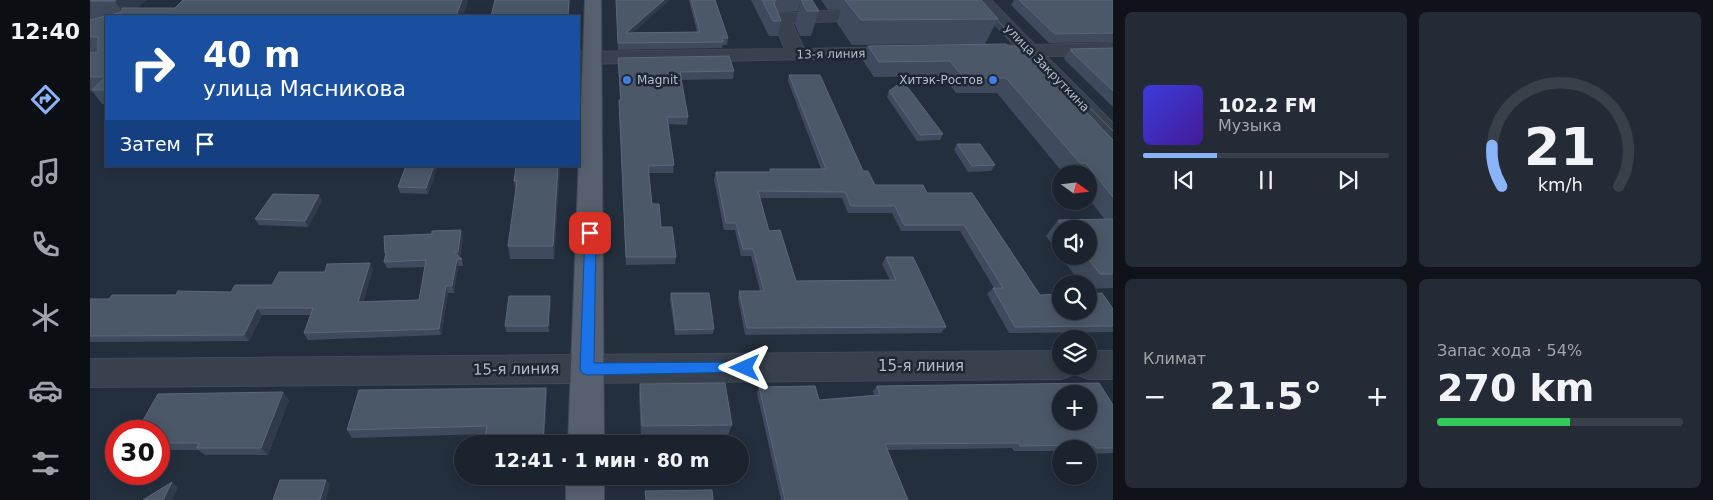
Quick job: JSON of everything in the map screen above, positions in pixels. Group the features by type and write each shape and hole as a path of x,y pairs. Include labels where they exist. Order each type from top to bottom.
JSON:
{"main road":[{"path":"586,435 586,58 594,0"},
{"path":"585,485 585,500"}],"street":[{"name":"улица Закруткина","path":"977,1 1030,51 1113,136"},
{"path":"797,54 781,18 868,15 892,8"},
{"path":"970,52 1113,49"},
{"name":"13-я линия","path":"586,58 922,52"},
{"name":"15-я линия","path":"90,373 1052,365"},
{"path":"1097,365 1113,365"}],"building":[{"path":"90,0 116,0 90,1"},
{"path":"183,0 462,0 456,15 110,15 122,12 122,8 175,8"},
{"path":"495,0 569,0 568,15 491,15"},
{"path":"616,0 664,0 626,33 700,32 691,0 715,0 728,38 722,38 723,42 618,43"},
{"path":"762,0 776,0 774,3 781,21 773,21"},
{"path":"801,0 812,0 819,11 807,11"},
{"path":"845,0 981,0 998,19 861,20"},
{"path":"1019,0 1113,0 1113,33 1055,34"},
{"path":"105,16 105,77 90,77 90,52 98,52 98,37 90,37 90,20"},
{"path":"1006,44 1008,46 1023,46 1113,140 1113,197 1098,178 1098,165 1080,163 1006,78 964,78 950,61 879,62 868,46"},
{"path":"1113,48 1113,91 1070,49"},
{"path":"729,56 734,71 680,72 688,117 667,117 674,165 648,166 652,204 659,204 661,227 672,227 676,257 626,257 618,58"},
{"path":"789,75 820,75 863,171 868,171 875,185 923,185 927,193 972,193 1040,295 1052,294 1052,320 1097,320 1097,293 1102,293 1113,309 1113,326 1015,327 993,288 1003,288 964,225 904,225 895,206 851,206 845,192 758,191 769,231 780,230 796,281 896,280 886,257 913,257 946,327 747,328 739,291 764,291 753,249 743,249 736,223 726,223 716,172 771,172 770,169 826,169"},
{"path":"105,78 105,90 92,90"},
{"path":"903,81 943,134 920,135 889,91"},
{"path":"957,144 980,144 995,165 972,166"},
{"path":"406,167 434,167 426,188 398,187"},
{"path":"516,167 558,167 553,246 508,246 517,181 514,181"},
{"path":"273,194 319,195 305,221 255,219"},
{"path":"1113,219 1113,274 1100,274 1093,265 1097,265 1097,220 1058,220"},
{"path":"461,230 458,252 453,252 462,259 457,259 452,286 446,286 439,329 304,333 313,308 257,308 244,335 90,336 90,299 109,299 112,295 176,295 178,291 231,292 235,285 272,285 279,272 325,272 327,264 370,263 358,302 419,300 426,260 384,262 386,253 384,236 432,234 432,231"},
{"path":"671,293 709,293 714,329 676,330"},
{"path":"509,296 550,296 548,326 505,326"},
{"path":"725,383 732,425 642,426 640,384"},
{"path":"1099,383 1113,405 1113,448 1097,448 1097,440 1052,440 1052,446 1020,446 1019,443 885,444 908,500 785,500 759,387 815,386 819,400 880,395 877,386"},
{"path":"546,388 543,435 486,435 487,426 347,430 359,390"},
{"path":"283,392 261,448 197,448 199,443 170,443 170,420 143,420 158,394"},
{"path":"280,480 326,480 320,500 273,500"},
{"path":"172,482 163,500 143,500 170,485"},
{"path":"712,490 713,500 646,500 645,491"}],"tram line":[{"path":"978,0 1031,56"},
{"path":"1029,46 1113,131"}],"place":[{"name":"Magnit","path":"627,80"},
{"name":"Хитэк-Ростов","path":"993,80"}],"route":[{"path":"590,233 587,369 745,368"}]}
